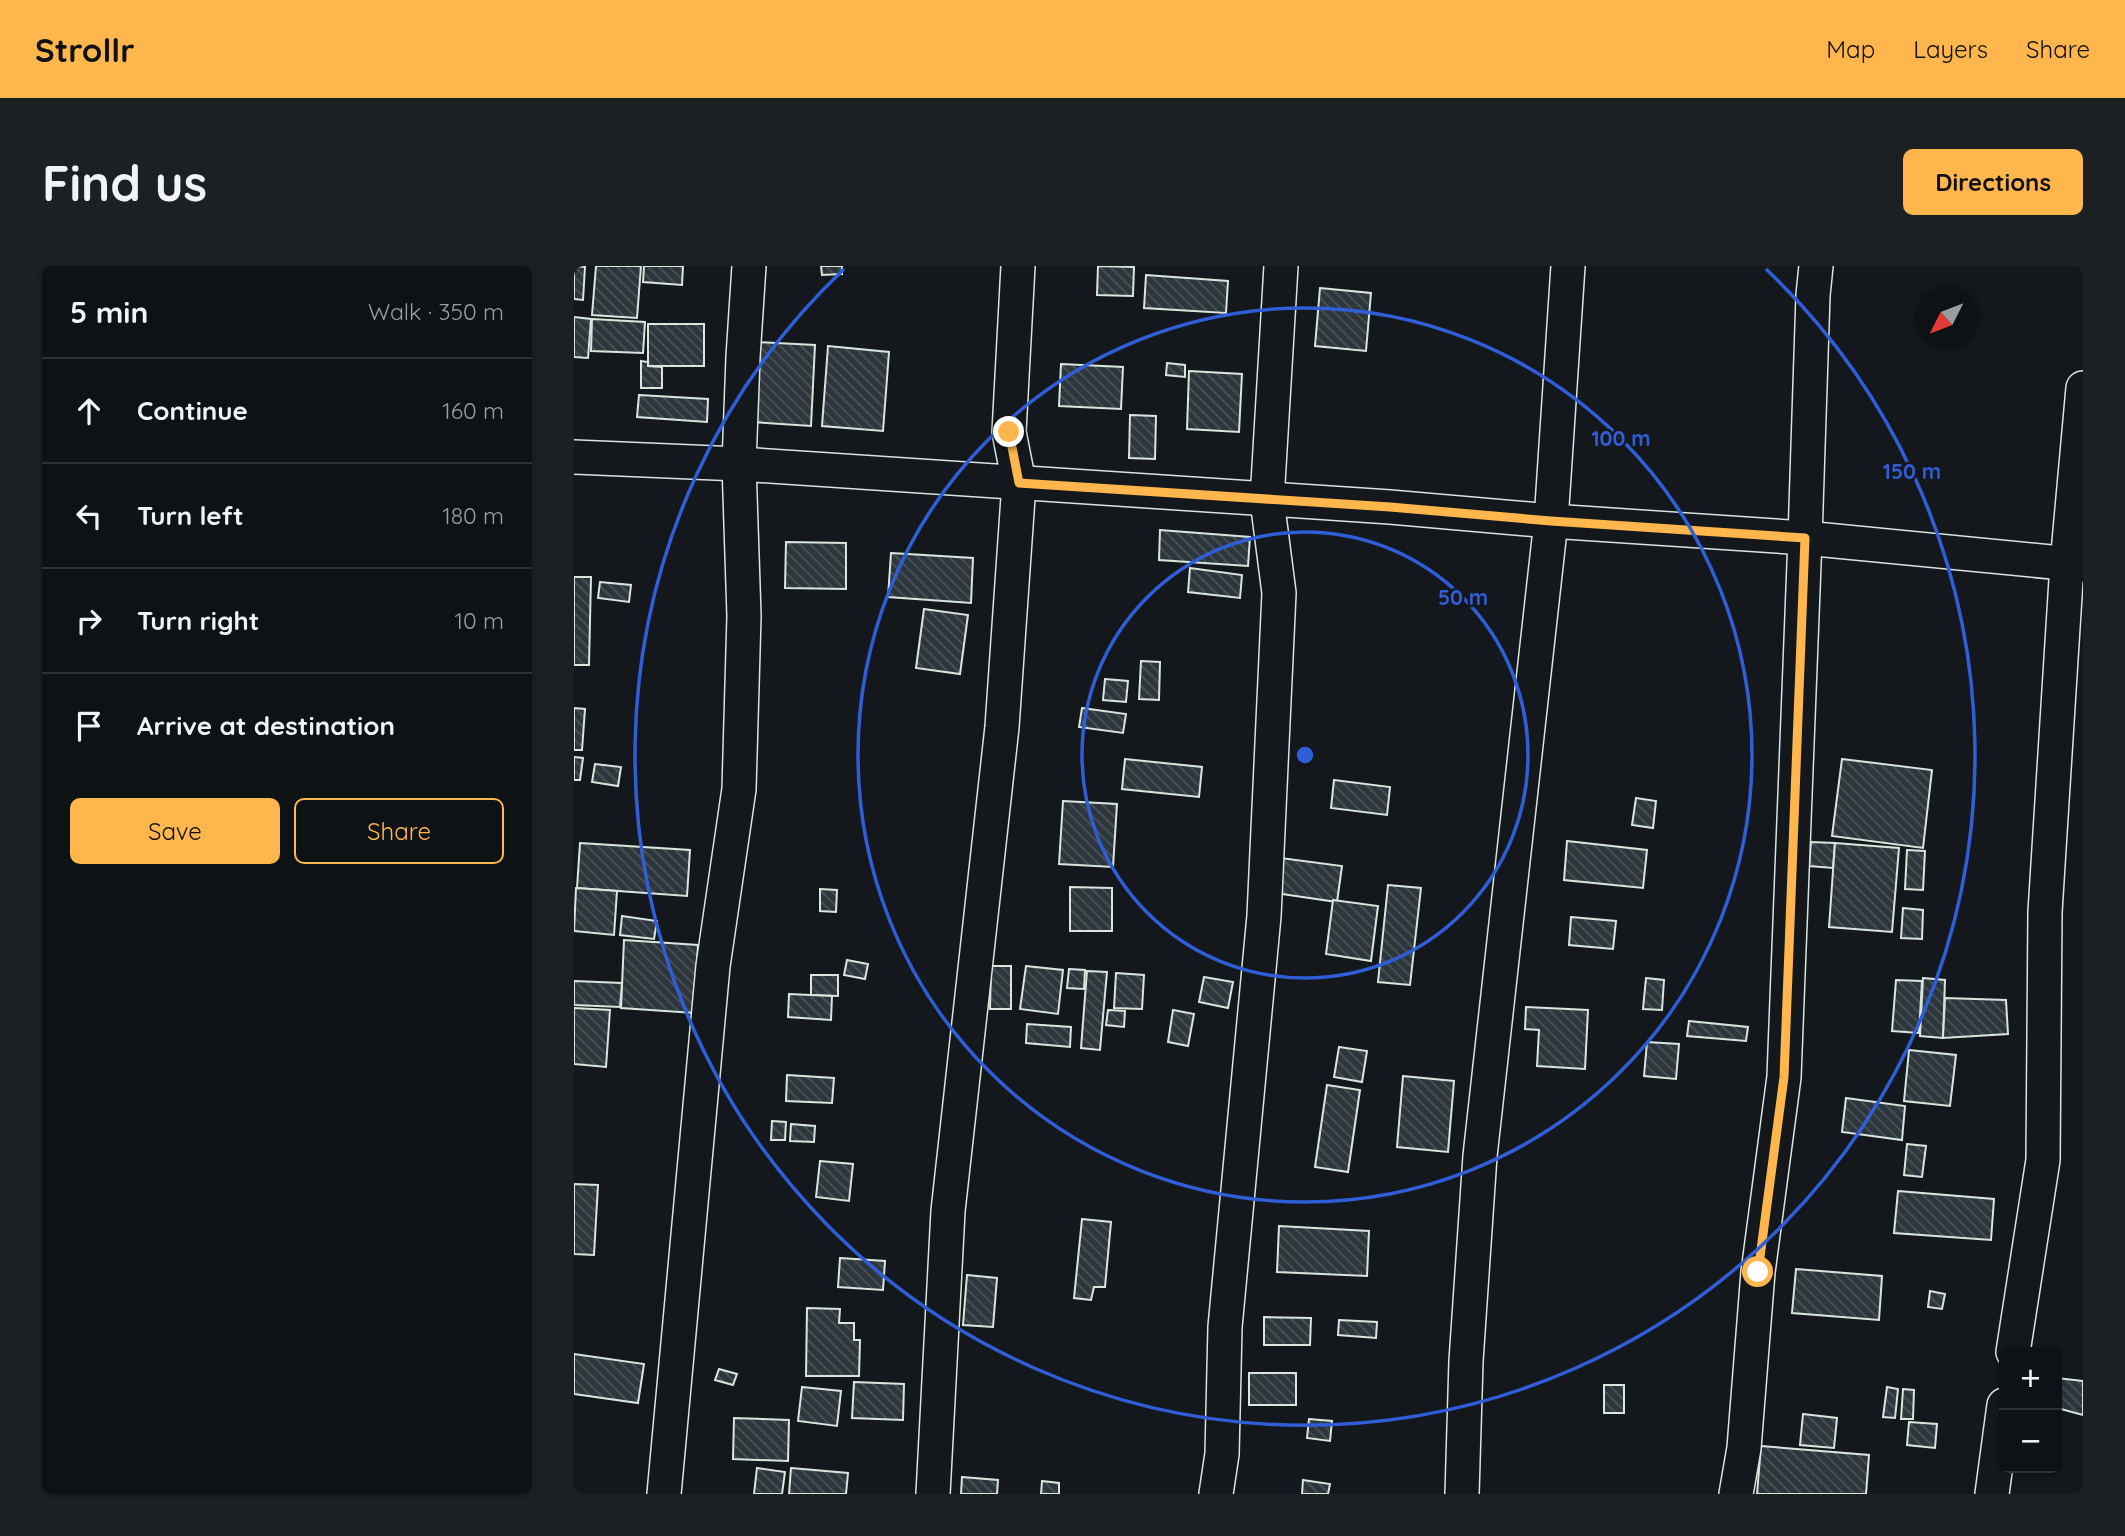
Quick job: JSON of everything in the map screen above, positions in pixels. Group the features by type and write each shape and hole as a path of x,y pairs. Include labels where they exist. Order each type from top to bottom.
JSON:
{"street":[{"path":"664,1494 712,966 739,789 744,616 739,464 749,266"},
{"path":"933,1494 948,1211 1002,727 1019,483 1009,432 1018,266"},
{"path":"1216,1494 1222,1454 1225,1327 1264,903 1279,593 1267,500 1281,266"},
{"path":"1462,1494 1466,1361 1480,1156 1551,521 1568,266"},
{"path":"1736,1494 1744,1448 1758,1272 1784,1077 1816,266"},
{"path":"2014,1347 2043,1160 2045,912 2075,565 2083,388"},
{"path":"574,457 739,464 1390,507 1805,538 2075,565"},
{"path":"1992,1494 2003,1410"}],"building":[{"path":"574,266 585,267 583,300 574,299"},
{"path":"596,266 641,266 637,318 592,315"},
{"path":"644,266 683,266 682,285 643,282"},
{"path":"821,266 842,266 842,274 822,275"},
{"path":"1098,266 1134,267 1133,296 1097,295"},
{"path":"1146,275 1228,281 1226,313 1144,308"},
{"path":"1320,288 1371,293 1366,351 1315,346"},
{"path":"574,317 591,319 588,358 574,357"},
{"path":"592,319 645,322 643,353 591,351"},
{"path":"648,324 704,324 704,366 648,366"},
{"path":"755,342 815,345 811,426 751,422"},
{"path":"828,346 889,352 883,431 822,426"},
{"path":"641,361 648,362 648,366 662,367 662,388 641,388"},
{"path":"1167,363 1185,365 1185,377 1166,375"},
{"path":"1061,364 1123,367 1121,409 1059,406"},
{"path":"1189,371 1242,374 1239,432 1187,429"},
{"path":"639,395 708,399 707,422 637,417"},
{"path":"1130,415 1156,416 1155,459 1129,458"},
{"path":"1160,530 1250,537 1248,566 1159,560"},
{"path":"786,542 846,543 846,589 785,588"},
{"path":"891,553 973,558 971,603 888,597"},
{"path":"1190,568 1242,575 1240,598 1188,592"},
{"path":"574,577 591,577 589,665 574,665"},
{"path":"600,582 631,585 629,602 598,598"},
{"path":"924,609 968,615 960,674 916,668"},
{"path":"1141,661 1160,662 1159,700 1139,699"},
{"path":"1105,679 1128,681 1126,702 1103,700"},
{"path":"574,708 585,709 582,750 574,750"},
{"path":"1082,708 1126,714 1123,733 1079,727"},
{"path":"574,757 583,758 580,780 574,780"},
{"path":"1125,759 1202,767 1199,797 1122,789"},
{"path":"1842,759 1932,770 1923,848 1832,836"},
{"path":"595,764 621,767 618,786 592,782"},
{"path":"1334,780 1390,787 1387,815 1331,808"},
{"path":"1636,798 1656,801 1653,828 1632,825"},
{"path":"1063,801 1117,804 1113,867 1059,864"},
{"path":"1567,841 1647,850 1643,888 1564,880"},
{"path":"1811,842 1835,843 1833,868 1809,866"},
{"path":"580,843 690,850 687,896 577,888"},
{"path":"1835,843 1899,848 1892,932 1829,927"},
{"path":"1907,850 1925,851 1923,890 1905,889"},
{"path":"1273,857 1342,866 1337,902 1269,892"},
{"path":"1388,885 1421,888 1410,985 1378,982"},
{"path":"1070,887 1112,888 1112,931 1070,931"},
{"path":"576,888 617,891 614,935 574,931"},
{"path":"820,889 837,890 836,912 820,911"},
{"path":"1333,900 1378,906 1371,961 1326,954"},
{"path":"1903,908 1923,910 1922,939 1901,938"},
{"path":"622,916 657,921 654,939 620,935"},
{"path":"1571,917 1616,921 1613,949 1569,945"},
{"path":"624,940 698,945 694,1013 621,1008"},
{"path":"847,960 868,964 865,979 844,975"},
{"path":"991,966 1011,966 1011,1009 990,1009"},
{"path":"1026,966 1063,970 1058,1014 1020,1009"},
{"path":"1069,969 1085,970 1084,989 1067,988"},
{"path":"1087,971 1107,972 1100,1050 1081,1048"},
{"path":"1116,973 1144,975 1142,1009 1114,1008"},
{"path":"811,975 838,975 838,996 811,995"},
{"path":"1204,977 1233,982 1228,1008 1199,1002"},
{"path":"1646,978 1664,980 1662,1010 1643,1009"},
{"path":"1923,978 1945,980 1943,1038 1920,1036"},
{"path":"1896,980 1922,981 1919,1033 1892,1031"},
{"path":"574,981 622,983 620,1007 574,1005"},
{"path":"789,994 832,996 831,1020 788,1017"},
{"path":"1945,998 2006,1000 2008,1034 1943,1038"},
{"path":"1526,1007 1588,1010 1585,1069 1537,1066 1539,1030 1525,1029"},
{"path":"574,1008 610,1010 606,1067 574,1064"},
{"path":"1108,1010 1125,1011 1124,1027 1106,1025"},
{"path":"1173,1010 1194,1014 1188,1046 1168,1042"},
{"path":"1689,1021 1748,1027 1746,1041 1687,1036"},
{"path":"1027,1024 1071,1027 1070,1047 1026,1043"},
{"path":"1647,1042 1679,1044 1676,1079 1644,1076"},
{"path":"1339,1047 1367,1051 1362,1082 1334,1077"},
{"path":"1909,1050 1956,1055 1950,1106 1904,1101"},
{"path":"787,1075 834,1078 832,1103 786,1101"},
{"path":"1403,1076 1454,1081 1448,1152 1397,1147"},
{"path":"1327,1085 1360,1090 1348,1172 1315,1167"},
{"path":"1846,1098 1905,1106 1902,1140 1842,1132"},
{"path":"772,1121 786,1122 785,1140 771,1140"},
{"path":"791,1124 815,1126 814,1142 790,1141"},
{"path":"1907,1144 1926,1146 1922,1177 1904,1175"},
{"path":"820,1161 853,1164 849,1201 816,1197"},
{"path":"574,1184 598,1185 594,1255 574,1254"},
{"path":"1898,1191 1994,1199 1991,1240 1894,1233"},
{"path":"1082,1219 1111,1222 1105,1287 1094,1287 1091,1300 1074,1298"},
{"path":"1279,1226 1369,1231 1367,1276 1277,1272"},
{"path":"840,1258 885,1261 883,1290 838,1287"},
{"path":"1796,1269 1882,1276 1879,1320 1792,1313"},
{"path":"967,1275 997,1278 993,1327 963,1325"},
{"path":"1930,1291 1945,1294 1942,1309 1928,1307"},
{"path":"807,1308 840,1309 839,1323 854,1323 854,1340 860,1340 859,1376 806,1376"},
{"path":"1264,1317 1311,1318 1310,1345 1264,1345"},
{"path":"1339,1320 1377,1322 1376,1338 1338,1335"},
{"path":"574,1354 644,1364 638,1403 574,1394"},
{"path":"719,1369 737,1374 733,1385 715,1380"},
{"path":"1249,1373 1296,1373 1296,1405 1249,1405"},
{"path":"2062,1379 2083,1381 2083,1415 2062,1409"},
{"path":"854,1382 904,1384 903,1420 852,1418"},
{"path":"1604,1385 1624,1385 1624,1413 1604,1413"},
{"path":"802,1387 841,1391 837,1426 798,1421"},
{"path":"1887,1387 1898,1389 1895,1418 1883,1417"},
{"path":"1903,1389 1914,1390 1913,1419 1901,1419"},
{"path":"1803,1414 1837,1418 1834,1448 1800,1445"},
{"path":"734,1418 789,1420 788,1461 733,1459"},
{"path":"1309,1419 1332,1421 1330,1441 1307,1438"},
{"path":"1909,1422 1937,1424 1935,1448 1907,1445"},
{"path":"1761,1446 1869,1455 1866,1494 1757,1494"},
{"path":"757,1468 785,1472 782,1494 754,1494"},
{"path":"791,1468 848,1473 846,1494 789,1494"},
{"path":"962,1477 998,1480 997,1494 961,1494"},
{"path":"1303,1480 1330,1484 1328,1494 1302,1494"},
{"path":"1042,1481 1059,1483 1059,1494 1041,1494"}],"route":[{"path":"1009,432 1019,483 1805,538 1784,1077 1758,1272"}]}
